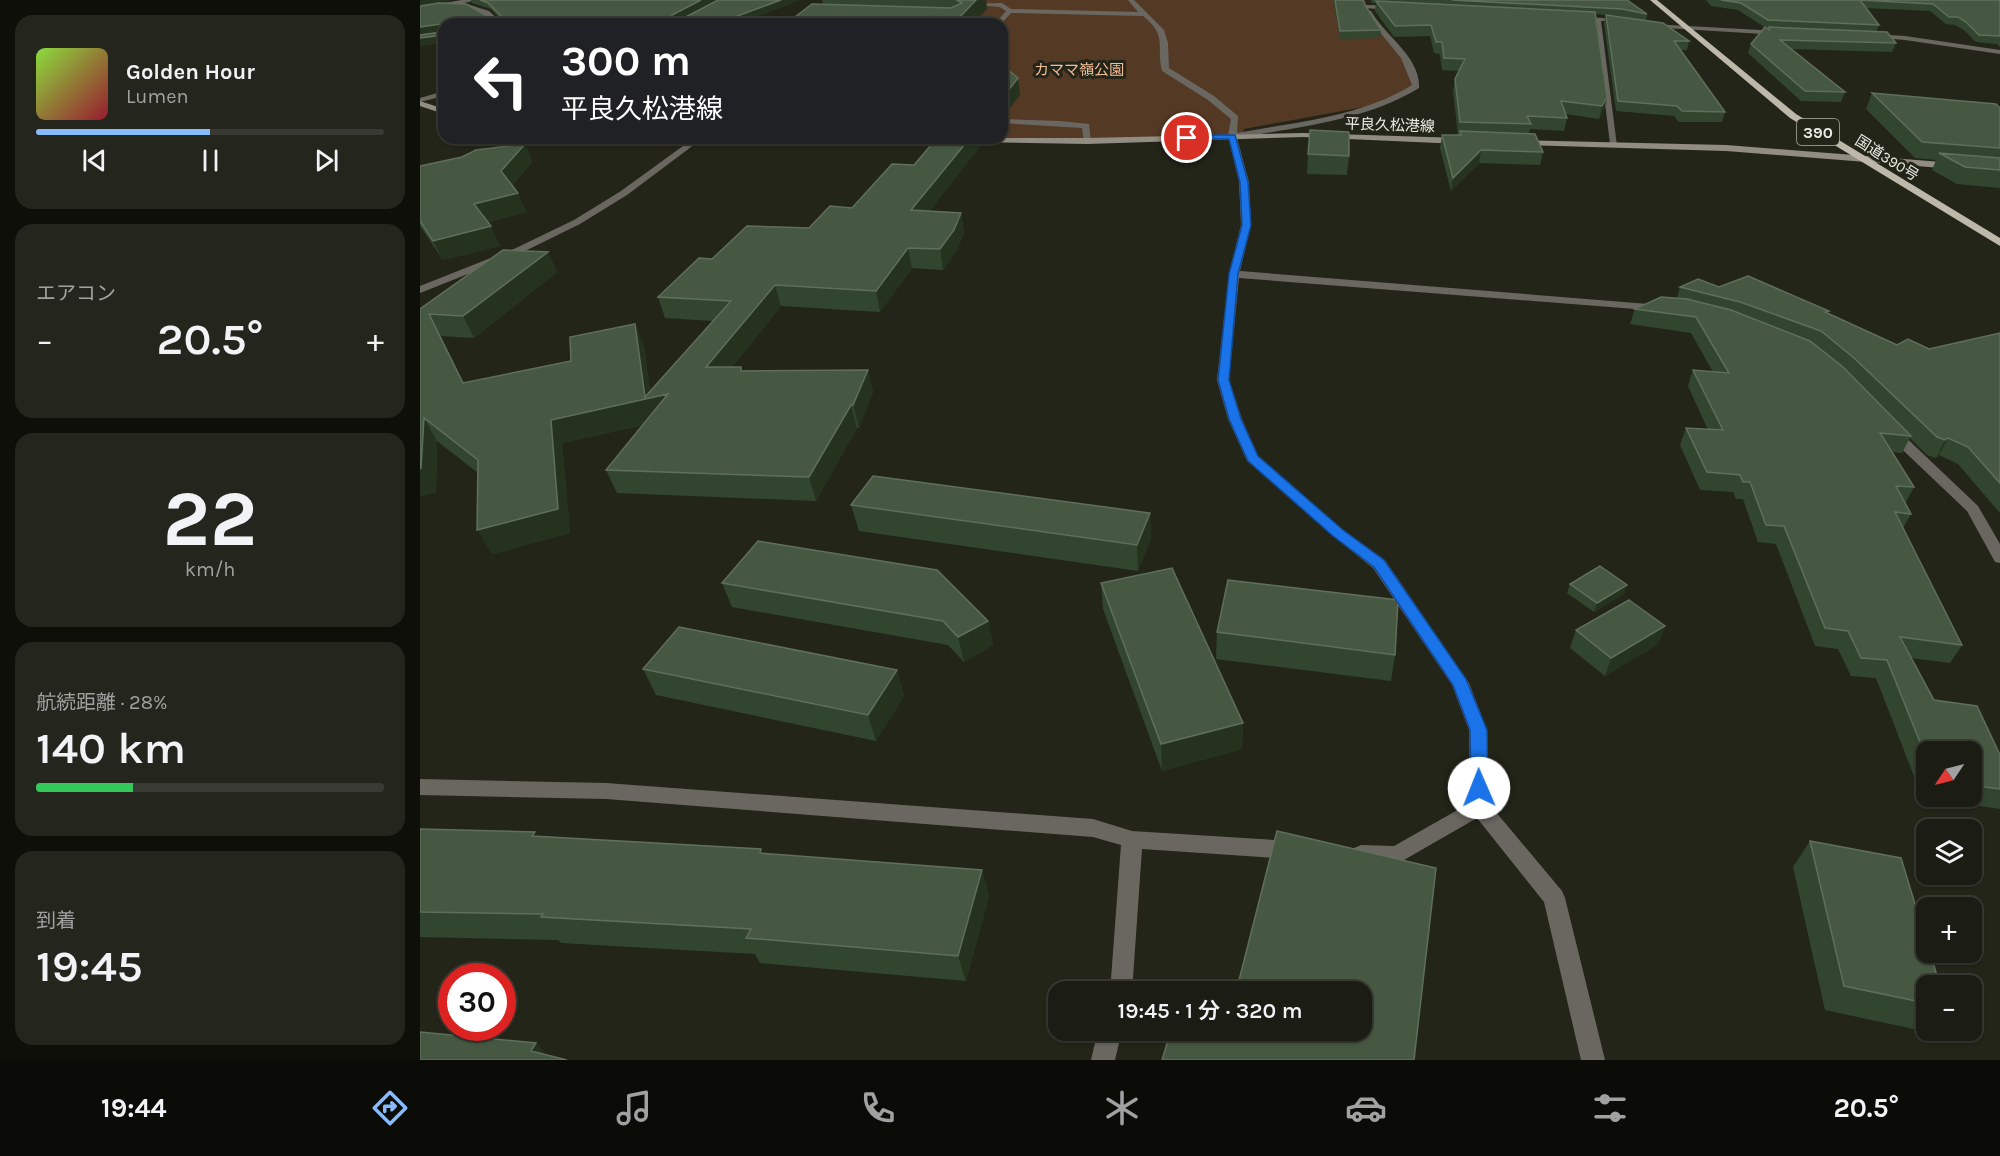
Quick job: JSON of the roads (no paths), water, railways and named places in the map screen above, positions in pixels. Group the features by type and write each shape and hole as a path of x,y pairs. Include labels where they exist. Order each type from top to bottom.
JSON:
{"highway":[{"name":"国道390号","path":"1653,0 1793,116 1858,158 2000,243"}],"main road":[{"path":"420,102 438,110"},
{"name":"平良久松港線","path":"1008,140 1087,141 1302,135 1468,141"},
{"path":"1515,142 1726,148 1965,167"}],"street":[{"path":"420,9 473,0"},
{"path":"1131,0 1164,36 1165,69 1211,98 1235,118 1232,136 1244,182 1246,225 1234,274 1223,380 1235,419 1252,458 1338,533 1379,564 1461,683 1478,730 1480,807 1554,898 1593,1060"},
{"path":"457,4 487,12 494,18"},
{"path":"963,4 1002,5 1009,11 1143,14"},
{"path":"1232,136 1329,118 1385,102 1416,87 1415,74 1404,57 1372,19 1366,4 1401,8"},
{"path":"1003,18 1009,11"},
{"path":"1567,18 1631,21"},
{"path":"1598,19 1614,144"},
{"path":"1639,23 1655,27 1791,33"},
{"path":"1860,36 1905,38 2000,52"},
{"path":"1988,50 2000,62"},
{"path":"420,102 438,96"},
{"path":"1008,122 1086,126 1087,141"},
{"path":"420,290 514,253 577,222 601,208 691,144"},
{"path":"1234,274 1670,309"},
{"path":"1882,422 1972,509 2000,558"},
{"path":"420,787 606,791 1093,828 1132,840 1303,851"},
{"path":"1349,854 1396,855 1480,807"},
{"path":"1121,981 1132,840"},
{"path":"1103,1060 1107,1041"}],"park label":[{"name":"カママ嶺公園","path":"1079,70"}]}
